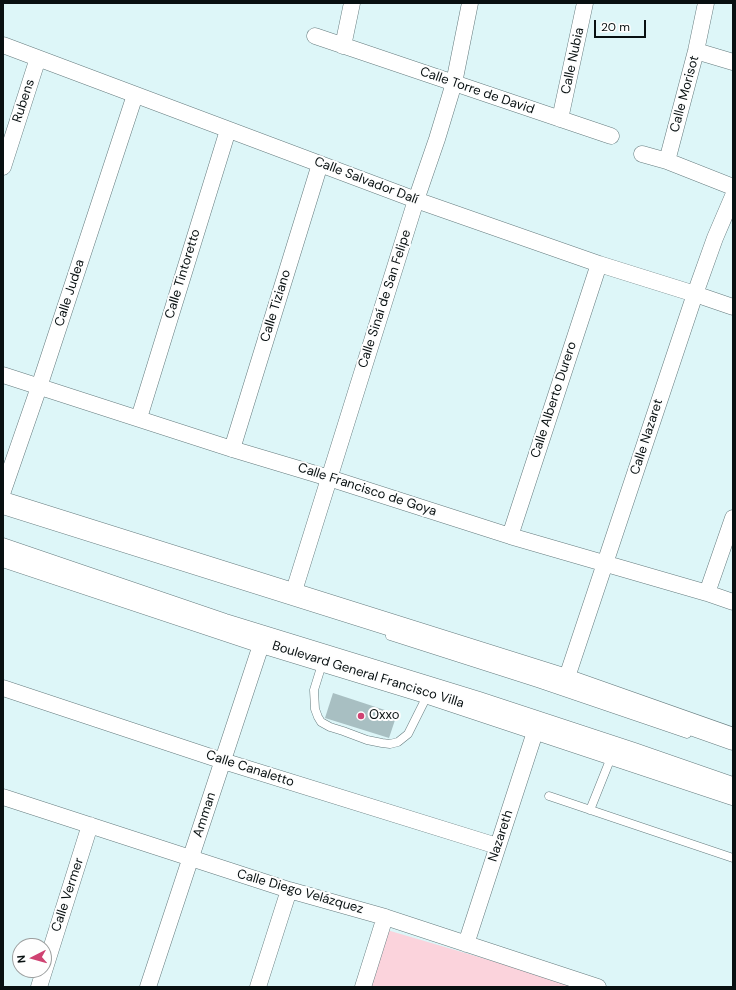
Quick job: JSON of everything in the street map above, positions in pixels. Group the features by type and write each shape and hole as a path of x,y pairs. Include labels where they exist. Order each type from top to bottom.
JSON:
{"main road":[{"path":"3,503 566,680 733,739"},
{"name":"Boulevard General Francisco Villa","path":"3,556 262,642 429,694 733,794"}],"street":[{"path":"343,46 352,3"},
{"name":"Calle Sinaí de San Felipe","path":"292,594 454,83 470,3"},
{"name":"Calle Nubia","path":"560,119 585,3"},
{"name":"Calle Morisot","path":"667,162 696,51 706,3"},
{"name":"Calle Torre de David","path":"315,36 611,136"},
{"name":"Calle Salvador Dalí","path":"3,45 416,200 599,264 733,306"},
{"path":"696,51 733,62"},
{"name":"Rubens","path":"3,167 38,58"},
{"name":"Calle Judea","path":"3,491 39,387 135,95"},
{"name":"Calle Tintoretto","path":"139,418 228,130"},
{"path":"642,154 733,187"},
{"name":"Calle Tiziano","path":"232,449 320,164"},
{"name":"Calle Nazaret","path":"566,680 695,294 715,238 733,196"},
{"name":"Calle Alberto Durero","path":"510,536 599,264"},
{"name":"Calle Francisco de Goya","path":"3,375 232,449 329,478 510,536 707,593 733,602"},
{"path":"707,593 733,518"},
{"name":"Amman","path":"148,987 262,642"},
{"name":"Calle Canaletto","path":"3,688 223,760 497,846"},
{"name":"Nazareth","path":"466,944 536,729"},
{"name":"Calle Diego Velázquez","path":"3,797 191,859 290,890 385,917 598,987"},
{"name":"Calle Vermer","path":"39,987 90,825"},
{"path":"258,987 290,890"},
{"path":"362,987 385,917"}],"lane":[{"path":"3,510 54,527"},
{"path":"3,542 226,618 480,696 733,781"},
{"path":"384,634 537,683 694,736"},
{"path":"323,661 314,690 315,709 318,717 321,722 330,727 367,740 382,744 398,742 408,734 429,694"},
{"path":"590,810 612,754"},
{"path":"549,796 733,858"}],"shaded area":[{"path":"387,930 581,987 371,987"}],"building":[{"name":"Oxxo","path":"333,693 397,714 389,738 325,718"}],"place":[{"name":"Oxxo","path":"361,716"}]}
